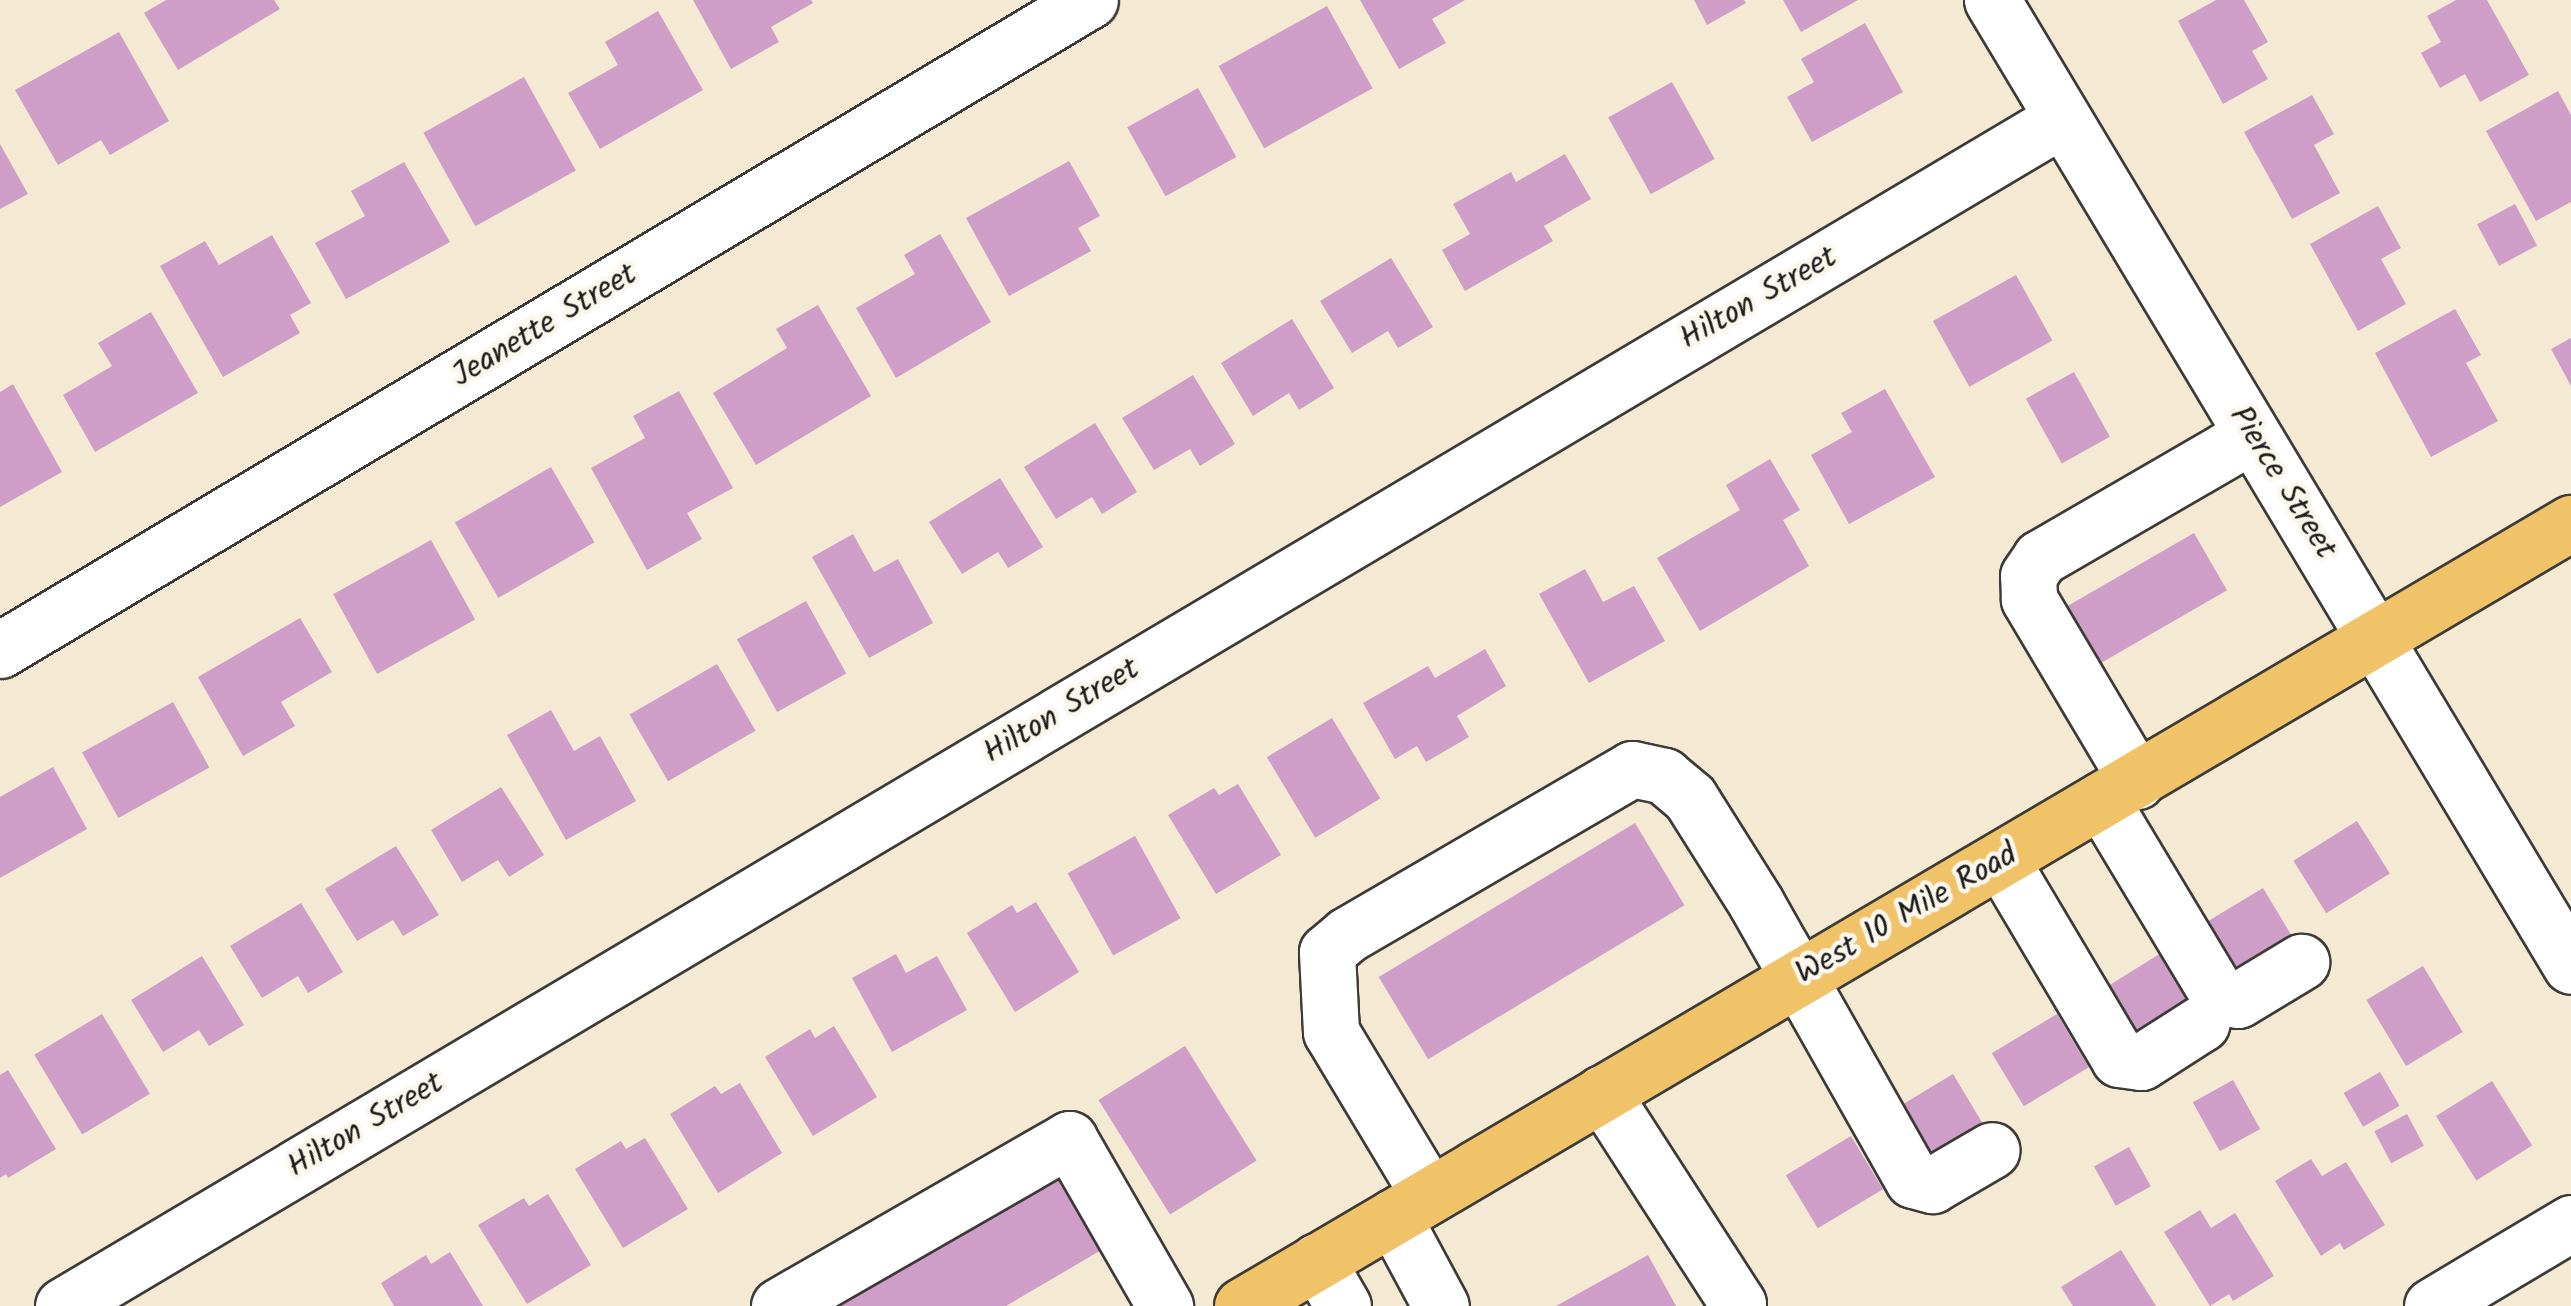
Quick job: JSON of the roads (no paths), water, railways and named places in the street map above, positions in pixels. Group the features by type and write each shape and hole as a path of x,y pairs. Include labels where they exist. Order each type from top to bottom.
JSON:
{"main road":[{"name":"West 10 Mile Road","path":"1242,1306 1330,1284 1411,1206 2571,522"}],"street":[{"name":"Jeanette Street","path":"0,650 1090,0"},
{"name":"Pierce Street","path":"1992,0 2571,966"},
{"name":"Hilton Street","path":"63,1306 2062,119"},
{"path":"2252,435 2040,558 2028,576 2030,600 2219,996 2238,1000 2301,962"},
{"path":"1440,1306 1411,1206 1330,1032 1327,952 1346,935 1632,769 1664,776 1690,798 1913,1180 1932,1185 1992,1150"},
{"path":"2001,860 2119,1059 2141,1062 2202,1024"},
{"path":"1602,1093 1738,1304 1734,1306"},
{"path":"779,1306 1069,1139 1165,1306"},
{"path":"2432,1306 2571,1223"}]}
